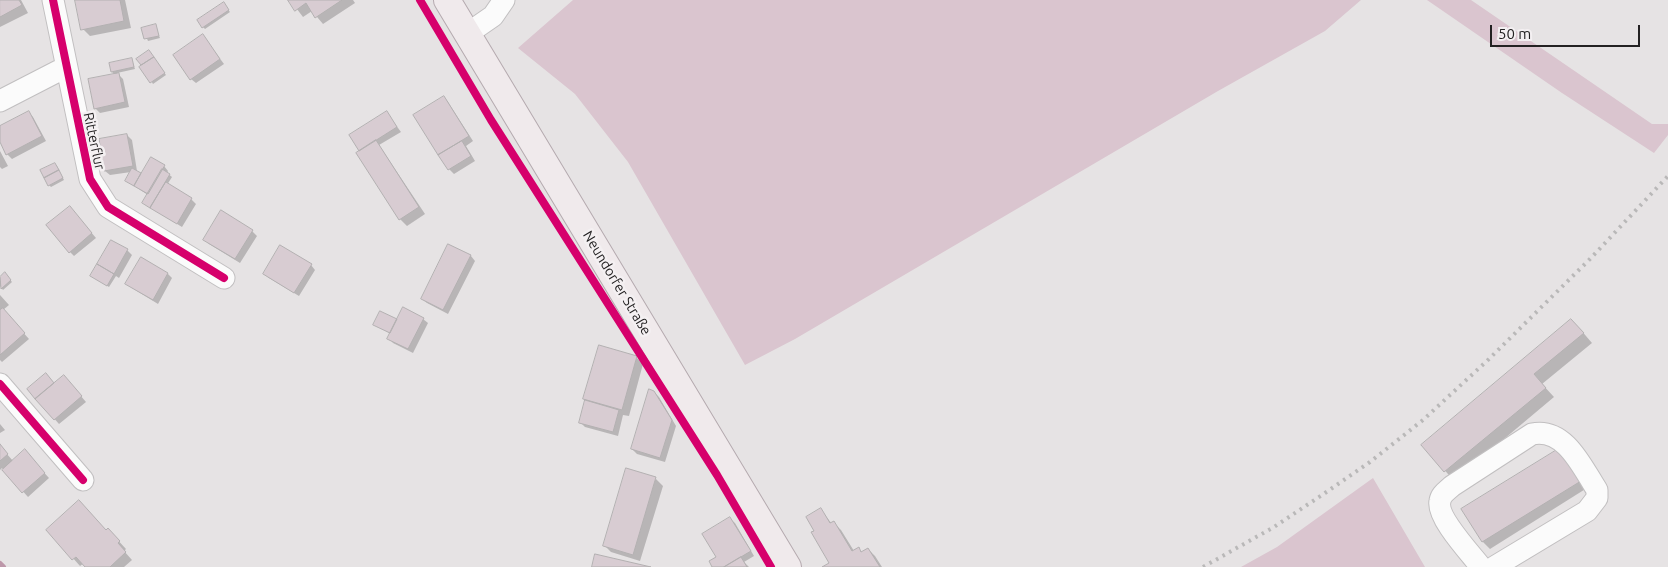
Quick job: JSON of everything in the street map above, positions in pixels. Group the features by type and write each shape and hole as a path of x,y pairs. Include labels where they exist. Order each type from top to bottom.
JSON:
{"main road":[{"name":"Neundorfer Straße","path":"447,0 788,567"}],"street":[{"name":"Ritterflur","path":"53,0 90,180 108,207 224,278"},
{"path":"467,34 493,16 504,0"},
{"path":"0,101 66,67"},
{"path":"0,384 83,480"},
{"path":"1481,567 1445,520 1440,510 1439,502 1442,494 1532,434 1540,432 1561,439 1596,490 1597,498 1587,511 1494,567"}],"shaded area":[{"path":"573,0 1361,0 1325,31 1218,91 795,339 745,365 628,162 575,94 518,48"},
{"path":"1427,0 1471,0 1652,124 1668,124 1668,135 1654,153 1562,93"},
{"path":"1373,478 1425,567 1241,567 1277,547"}],"building":[{"path":"0,0 19,0 22,5 0,17"},
{"path":"75,0 120,0 124,21 81,30"},
{"path":"288,0 342,0 315,18 306,3 295,11"},
{"path":"224,2 229,10 202,28 197,20"},
{"path":"156,24 159,36 144,39 141,28"},
{"path":"203,34 220,59 190,80 173,55"},
{"path":"149,50 154,57 141,65 136,59"},
{"path":"154,57 165,73 150,83 139,67"},
{"path":"132,58 134,67 111,72 109,63"},
{"path":"119,73 125,102 94,109 88,79"},
{"path":"444,96 469,136 438,155 413,115"},
{"path":"29,111 42,136 6,155 0,142 0,126"},
{"path":"387,111 397,127 359,151 349,135"},
{"path":"127,134 133,166 104,171 99,139"},
{"path":"376,140 419,207 399,220 356,153"},
{"path":"462,141 471,156 448,170 438,155"},
{"path":"151,157 165,165 148,194 134,186"},
{"path":"55,163 59,170 44,178 40,170"},
{"path":"132,168 141,173 134,186 125,181"},
{"path":"162,169 170,174 150,208 142,203"},
{"path":"59,170 63,178 48,186 44,178"},
{"path":"166,182 192,198 177,224 150,208"},
{"path":"70,206 92,233 69,253 46,225"},
{"path":"221,210 253,230 235,259 203,240"},
{"path":"111,240 128,249 114,274 97,264"},
{"path":"448,244 471,255 443,310 421,299"},
{"path":"280,245 312,264 294,293 263,274"},
{"path":"141,257 168,273 153,300 125,284"},
{"path":"97,264 114,274 107,286 90,276"},
{"path":"5,272 11,280 1,289 0,277"},
{"path":"403,307 424,318 408,349 387,339"},
{"path":"3,308 25,333 0,355 0,310"},
{"path":"380,311 397,319 390,333 373,325"},
{"path":"1571,319 1584,333 1534,374 1546,388 1444,472 1421,445"},
{"path":"599,345 637,356 622,410 583,399"},
{"path":"46,373 54,383 35,399 27,389"},
{"path":"64,375 82,396 54,420 35,399"},
{"path":"649,389 654,391 672,420 660,458 631,449"},
{"path":"585,400 619,410 613,432 579,423"},
{"path":"0,444 8,454 0,461"},
{"path":"1560,448 1581,481 1482,542 1461,509"},
{"path":"25,449 45,473 22,493 2,470"},
{"path":"626,468 656,477 633,555 603,546"},
{"path":"79,500 106,530 108,528 120,541 118,543 126,552 110,567 85,567 76,557 72,560 46,530"},
{"path":"821,508 830,523 834,521 852,551 859,547 861,552 868,548 880,567 822,567 829,563 811,532 814,531 806,517"},
{"path":"730,517 751,551 724,567 712,567 709,561 716,557 702,534"},
{"path":"595,554 651,567 592,567"},
{"path":"741,557 747,567 724,567"}],"waterway":[{"path":"0,564 3,567"}],"railway":[{"path":"1203,567 1274,527 1325,493 1370,462 1423,420 1489,359 1590,259 1668,176"}],"cycle path":[{"path":"53,0 90,179 108,207 224,278"},
{"path":"420,0 491,120 717,475 771,567"},
{"path":"0,384 83,480"}]}
